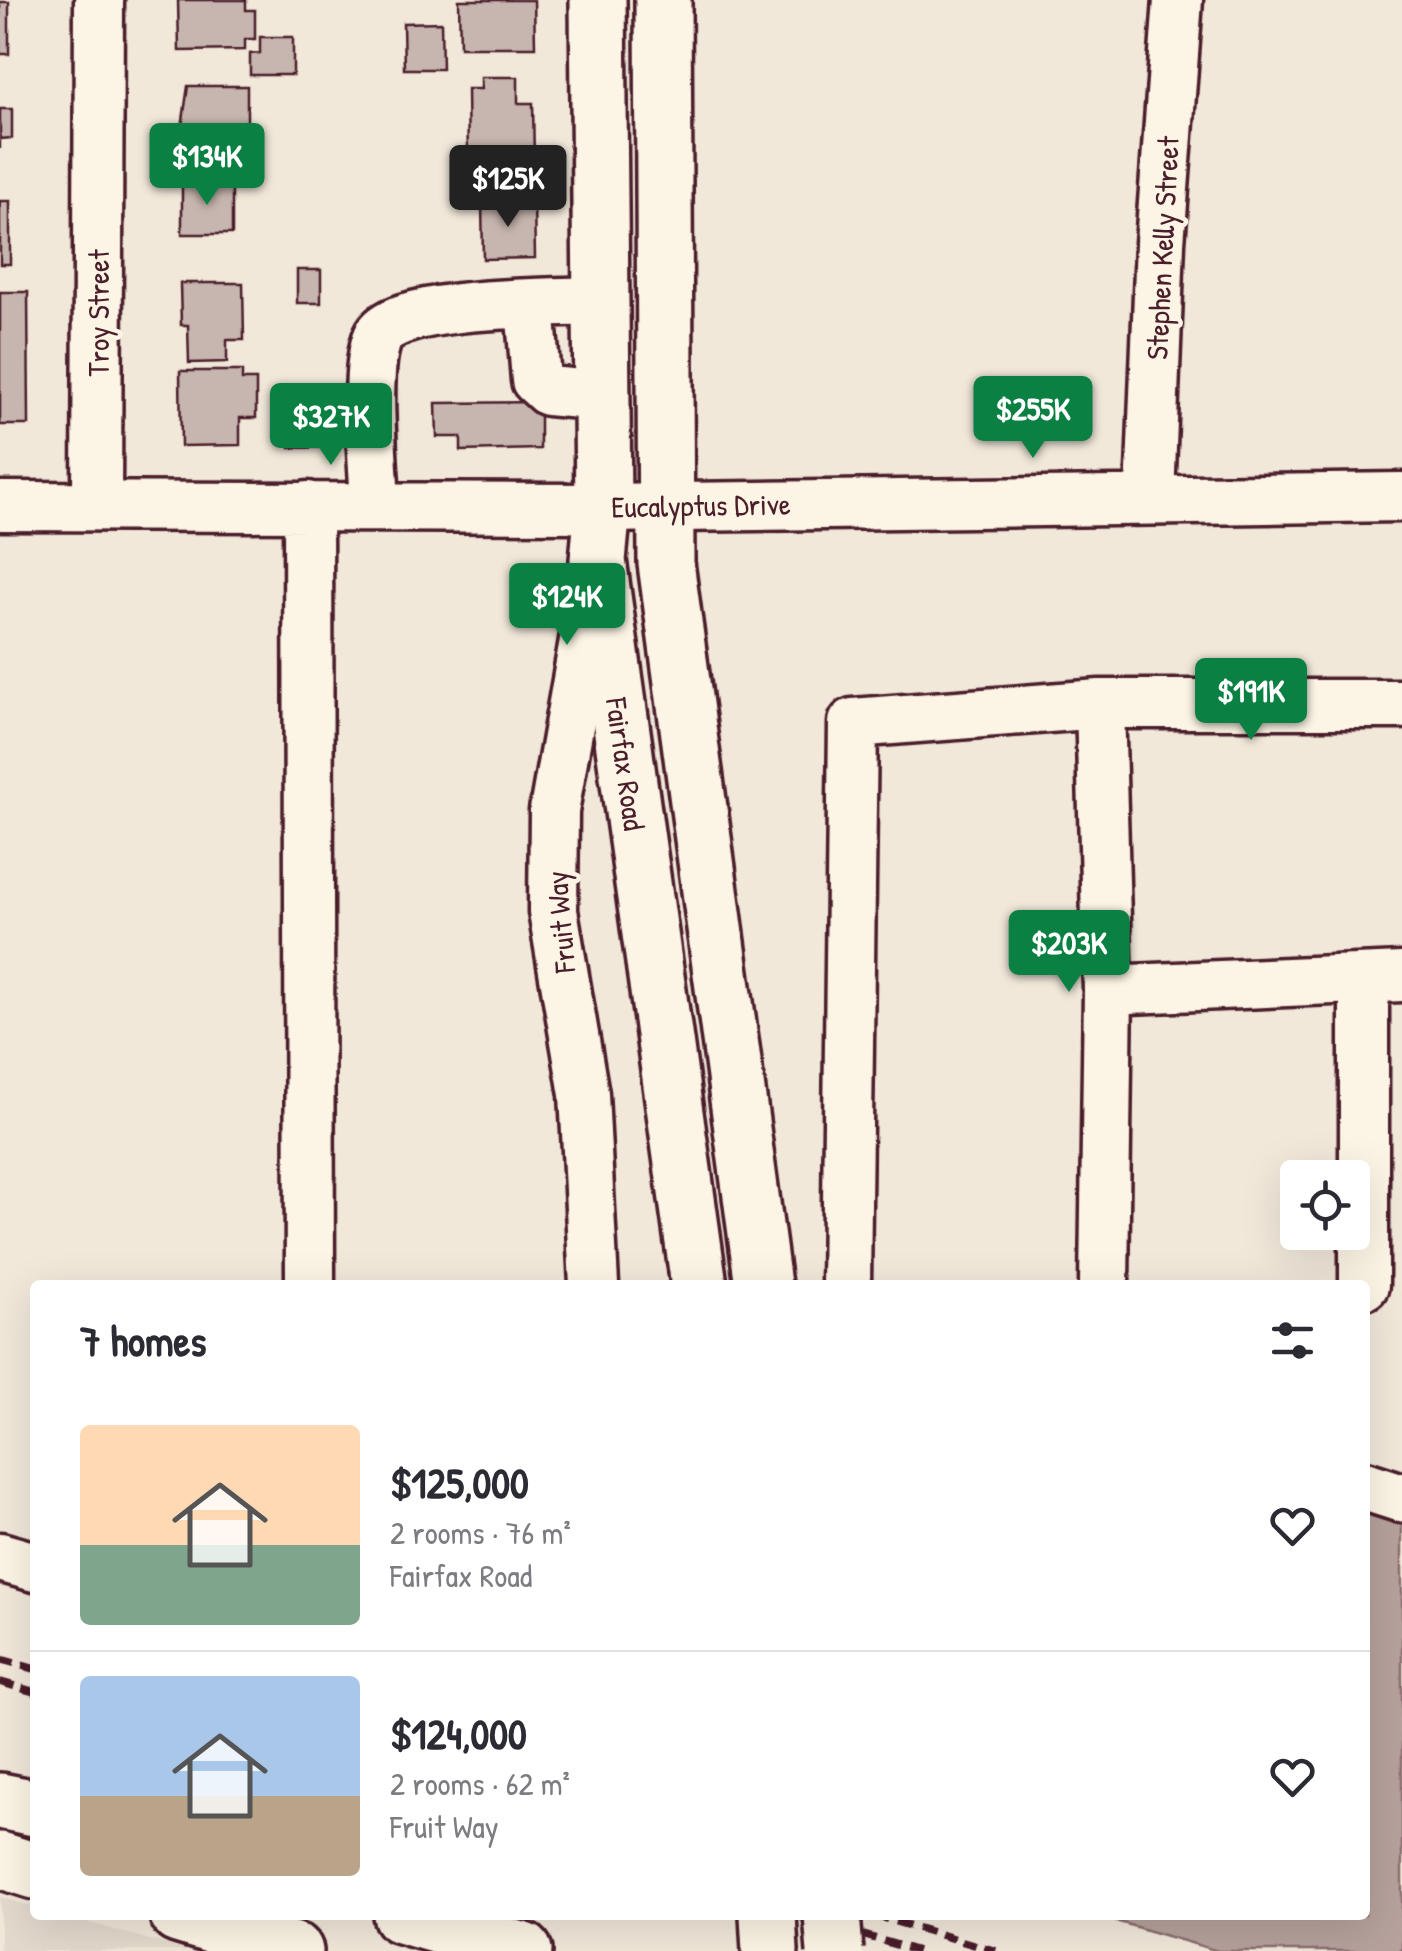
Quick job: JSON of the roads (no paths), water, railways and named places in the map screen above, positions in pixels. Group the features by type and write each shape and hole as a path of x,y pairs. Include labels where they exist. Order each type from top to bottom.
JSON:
{"main road":[{"name":"Fairfax Road","path":"598,0 603,508 598,560 698,1280"},
{"path":"663,0 666,563 762,1280"},
{"path":"0,1801 30,1807"},
{"path":"0,1860 30,1869"},
{"path":"194,1920 295,1951"},
{"path":"418,1920 524,1951"},
{"path":"768,1920 770,1951"},
{"path":"832,1920 834,1951"}],"street":[{"name":"Troy Street","path":"97,505 98,0"},
{"name":"Stephen Kelly Street","path":"1150,497 1160,243 1178,0"},
{"path":"375,506 372,361 378,334 395,319 601,301"},
{"path":"530,305 536,380 548,391 602,396"},
{"name":"Eucalyptus Drive","path":"0,506 603,508 1150,497 1402,497"},
{"path":"308,506 310,1280"},
{"name":"Fruit Way","path":"594,1280 584,1094 553,911 554,811 598,560"},
{"path":"1100,704 1108,990 1104,1280"},
{"path":"846,1280 853,723 1100,704 1402,704"},
{"path":"1108,990 1383,978 1364,1280"},
{"path":"1370,1488 1402,1498"},
{"path":"0,1557 30,1566"}],"railway":[{"path":"0,1659 30,1668"},
{"path":"0,1682 30,1691"},
{"path":"812,1920 917,1951"},
{"path":"890,1920 996,1951"}]}
